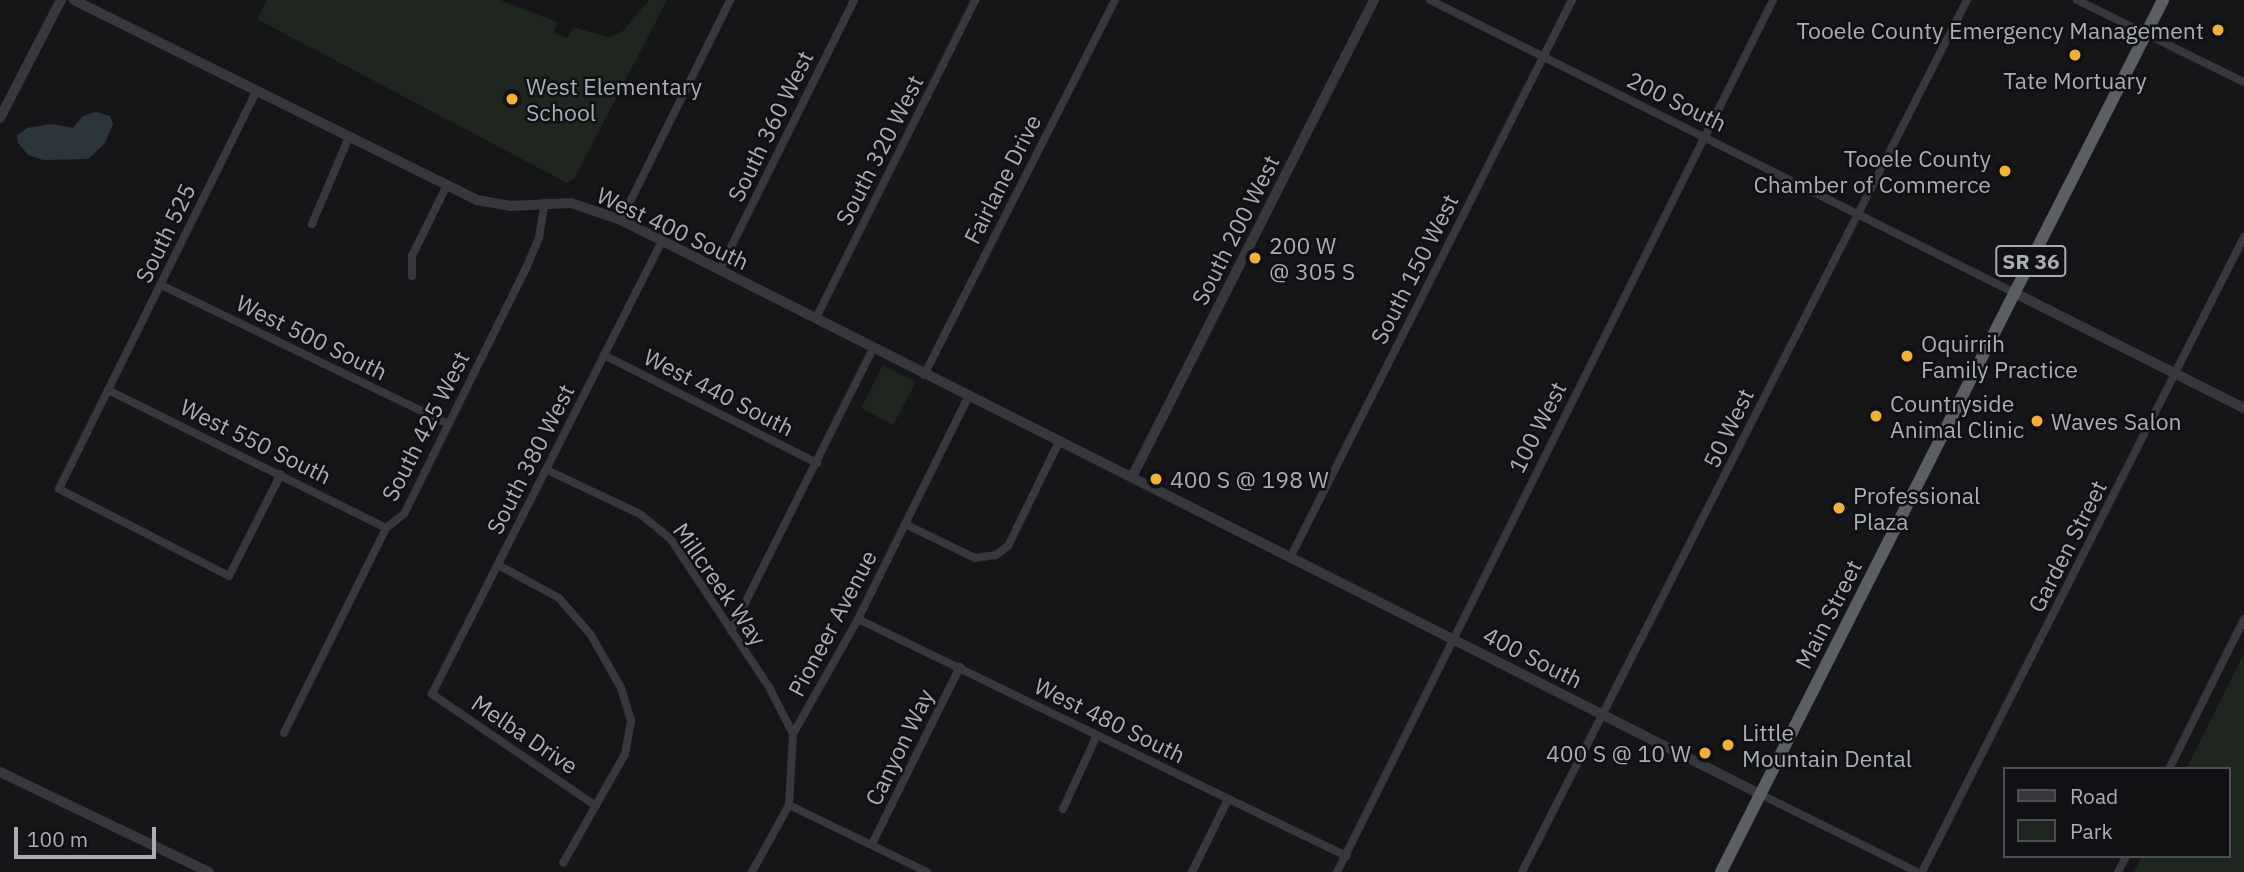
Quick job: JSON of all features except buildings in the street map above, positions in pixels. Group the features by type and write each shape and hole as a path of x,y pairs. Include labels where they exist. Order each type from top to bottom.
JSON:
{"highway":[{"name":"Main Street","path":"1721,872 2163,0"}],"street":[{"path":"0,118 61,0"},
{"name":"West 400 South","path":"74,0 446,187 510,206 545,202 571,203 621,220 924,375 1132,477"},
{"path":"621,220 730,0"},
{"name":"South 360 West","path":"720,269 854,0"},
{"name":"South 320 West","path":"816,318 975,0"},
{"name":"Fairlane Drive","path":"924,375 1115,0"},
{"name":"South 200 West","path":"1132,477 1374,0"},
{"name":"200 South","path":"1430,0 2244,408"},
{"name":"South 150 West","path":"1291,556 1572,0"},
{"name":"100 West","path":"1337,872 1773,0"},
{"name":"50 West","path":"1522,872 1967,0"},
{"path":"2077,0 2244,82"},
{"name":"South 525","path":"256,92 59,489 229,576 281,474"},
{"path":"312,224 348,139"},
{"path":"412,276 412,257 446,187"},
{"name":"South 425 West","path":"284,733 386,528 404,514 527,266 539,238 545,202"},
{"name":"Garden Street","path":"1922,872 2244,237"},
{"name":"South 380 West","path":"432,694 662,241"},
{"name":"West 500 South","path":"161,285 448,424"},
{"path":"731,631 873,349"},
{"name":"West 440 South","path":"604,355 817,463"},
{"name":"West 550 South","path":"108,390 386,528"},
{"name":"Pioneer Avenue","path":"752,872 789,806 793,734 858,619 968,397"},
{"path":"905,524 975,558 996,555 1008,546 1059,442"},
{"name":"Millcreek Way","path":"547,470 639,514 670,538 769,687 793,734"},
{"name":"400 South","path":"1132,477 1917,872"},
{"path":"498,565 559,597 591,635 621,688 631,721 625,754 563,863"},
{"name":"West 480 South","path":"858,619 1346,856"},
{"path":"2170,767 2244,619"},
{"name":"Canyon Way","path":"873,844 960,667"},
{"name":"Melba Drive","path":"432,694 596,806"},
{"path":"1063,809 1097,735"},
{"path":"0,772 209,872"},
{"path":"1192,872 1228,799"},
{"path":"789,806 927,872"}],"green space":[{"name":"West Elementary School","path":"267,0 500,0 557,22 554,33 568,38 573,27 608,37 623,31 649,0 667,0 574,179 567,183 257,19"},
{"path":"883,365 916,382 893,425 861,408"},
{"path":"2244,653 2244,872 2134,872 2141,858 2230,858 2230,767 2187,767"}],"shaded area":[{"path":"96,112 110,116 113,124 105,143 88,159 43,160 28,155 18,143 17,136 27,128 51,124 73,128 83,116"}],"place":[{"name":"Tooele County Emergency Management","path":"2218,30"},
{"name":"Tate Mortuary","path":"2075,55"},
{"name":"West Elementary School","path":"512,99"},
{"name":"Tooele County Chamber of Commerce","path":"2005,171"},
{"name":"200 W @ 305 S","path":"1255,258"},
{"name":"Oquirrih Family Practice","path":"1907,356"},
{"name":"Countryside Animal Clinic","path":"1876,416"},
{"name":"Waves Salon","path":"2037,421"},
{"name":"400 S @ 198 W","path":"1156,479"},
{"name":"Professional Plaza","path":"1839,508"},
{"name":"Little Mountain Dental","path":"1728,745"},
{"name":"400 S @ 10 W","path":"1705,753"}]}
